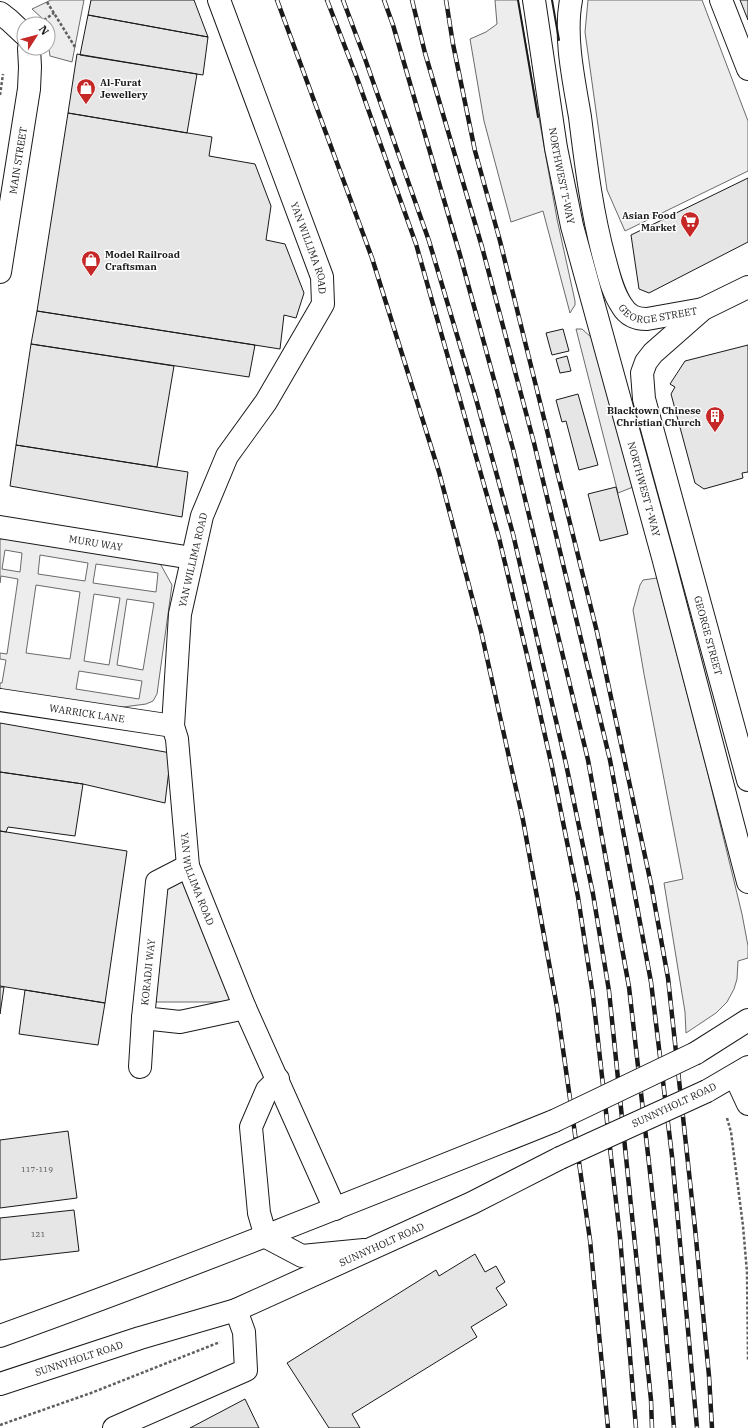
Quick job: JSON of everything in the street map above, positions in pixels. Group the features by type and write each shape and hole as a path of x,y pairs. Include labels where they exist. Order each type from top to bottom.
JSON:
{"main road":[{"path":"0,3 7,0"},
{"name":"YAN WILLIMA ROAD","path":"219,0 322,277 323,304 266,402 227,456 202,516 180,614 173,726 177,739 188,866 245,1008 335,1209"},
{"name":"NORTHWEST T-WAY","path":"534,0 556,148 572,226 664,557 748,882"},
{"path":"721,0 748,69"},
{"name":"GEORGE STREET","path":"570,5 570,46 596,224 608,275 615,293 622,306 630,315 638,319 647,319 703,309"},
{"path":"0,13 16,27"},
{"name":"MAIN STREET","path":"0,272 29,89 29,56"},
{"path":"703,309 748,287"},
{"name":"GEORGE STREET","path":"703,309 653,353 646,362 642,373 642,385 644,399 748,780"},
{"name":"MURU WAY","path":"0,527 192,558"},
{"name":"WARRICK LANE","path":"0,700 173,726"},
{"name":"KORADJI WAY","path":"188,866 157,882 143,1018 180,1022 245,1008"},
{"path":"140,1067 143,1018"},
{"path":"0,1336 266,1237 554,1121 696,1053 748,1020"},
{"path":"741,1071 748,1104"},
{"name":"SUNNYHOLT ROAD","path":"0,1384 140,1338 236,1310 472,1203 560,1158 707,1091 741,1071"},
{"path":"278,1079 268,1090 250,1127 259,1213 266,1237 302,1256 370,1250"},
{"path":"114,1428 246,1370 244,1332 236,1310"}],"path":[{"path":"47,2 75,47"},
{"path":"50,16 54,13"},
{"path":"0,95 4,69"},
{"path":"726,1115 731,1132 743,1226 747,1272 748,1360"}],"shaded area":[{"path":"51,0 84,0 72,62 50,56 56,56 56,16 40,16 32,9"},
{"path":"495,0 518,0 557,219 575,301 575,305 570,313 543,211 511,222 484,121 470,39 486,32 497,24"},
{"path":"588,0 702,0 748,121 748,171 625,231 607,190 585,32"},
{"path":"576,329 582,329 592,338 633,487 618,493"},
{"path":"22,537 157,558 172,585 157,694 153,701 146,704 116,708 0,691 0,683 2,683 6,660 0,659 0,653 7,654 18,579 1,576 0,583 0,539","holes":["5,550 22,553 20,572 2,569","40,555 88,563 85,581 38,574","96,564 158,573 156,592 93,583","36,585 80,592 70,659 26,653","94,594 120,598 109,665 84,661","127,599 154,603 143,670 117,665","79,671 142,681 139,699 76,689"]},
{"path":"657,578 707,770 742,914 748,946 748,958 738,961 737,979 734,989 727,1002 716,1013 686,1033 685,1012 664,883 683,879 633,610 640,585 643,580"},
{"path":"186,877 234,1002 156,1002 164,887"}],"building":[{"path":"91,0 194,0 208,37 88,15"},
{"path":"740,0 748,0 748,20"},
{"path":"88,15 208,37 203,75 80,55"},
{"path":"77,54 197,74 187,133 68,113"},
{"path":"68,113 212,137 209,156 255,164 271,206 266,240 285,244 304,293 296,318 284,315 280,349 37,311"},
{"name":"Asian Food Market","path":"748,178 748,242 649,293 639,289 631,235"},
{"path":"37,311 255,345 249,377 31,344"},
{"path":"563,329 569,351 552,355 546,333"},
{"path":"31,344 174,366 157,467 16,445"},
{"name":"Blacktown Chinese Christian Church","path":"748,345 748,472 742,473 743,478 704,489 695,483 671,394 675,387 670,384 685,361"},
{"path":"567,356 571,371 560,373 556,359"},
{"path":"578,394 598,465 579,470 566,421 562,422 556,400"},
{"path":"16,445 188,472 182,517 10,486"},
{"path":"616,487 628,534 600,541 588,494"},
{"path":"0,723 171,753 165,803 83,784 0,772"},
{"path":"0,772 83,784 75,836 8,827 6,832 0,831"},
{"path":"0,831 127,851 105,1003 0,986"},
{"path":"0,987 4,987 0,1014"},
{"path":"25,990 105,1003 98,1045 19,1034"},
{"path":"68,1131 77,1198 0,1208 0,1140"},
{"path":"74,1210 79,1251 0,1260 0,1218"},
{"path":"475,1254 485,1272 496,1266 505,1282 496,1288 507,1305 471,1327 477,1337 352,1414 360,1428 329,1428 287,1363 436,1270 439,1276"},
{"path":"245,1399 259,1428 190,1428"}],"railway":[{"path":"277,0 372,258 439,472 481,631 523,820 557,1007 590,1240 608,1428"},
{"path":"327,0 357,78 416,244 499,538 552,767 578,897 593,996 620,1237 636,1428"},
{"path":"343,0 429,241 476,399 513,534 566,764 593,894 609,991 651,1400 652,1428"},
{"path":"384,0 393,25 460,255 513,449 588,760 629,987 657,1234 674,1428"},
{"path":"412,0 425,53 482,247 534,443 610,760 651,982 672,1156 697,1428"},
{"path":"446,0 453,44 475,151 500,241 597,632 651,884 668,978 695,1228 709,1376 712,1428"}],"wall":[{"path":"518,0 538,117"},
{"path":"552,0 559,40"}],"place":[{"name":"Al-Furat Jewellery","path":"86,105"},
{"name":"Asian Food Market","path":"690,238"},
{"name":"Model Railroad Craftsman","path":"91,277"},
{"name":"Blacktown Chinese Christian Church","path":"715,433"}]}
